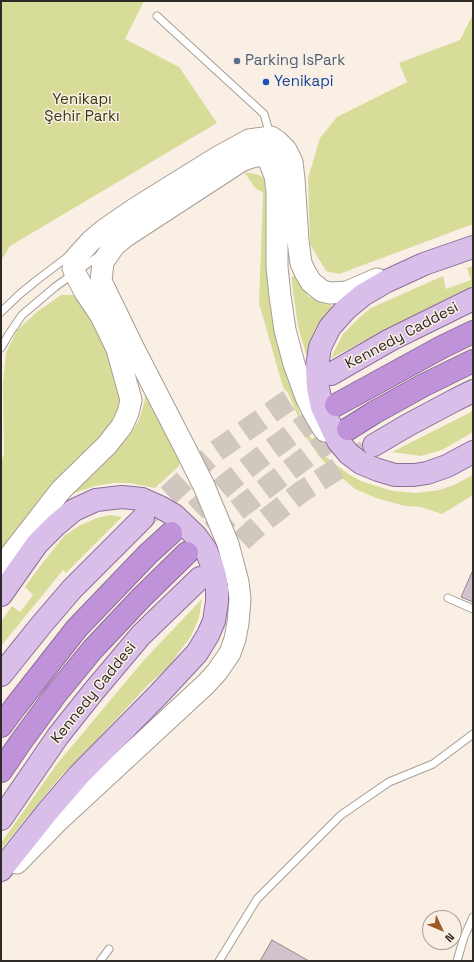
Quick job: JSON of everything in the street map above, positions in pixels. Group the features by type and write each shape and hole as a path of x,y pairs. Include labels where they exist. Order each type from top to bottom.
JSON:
{"highway":[{"path":"336,405 442,347 473,332"},
{"path":"348,429 375,412 473,361"},
{"path":"1,726 77,628 148,554 171,533"},
{"path":"1,771 56,694 93,649 141,598 187,553"}],"main road":[{"path":"473,247 424,264 363,295 346,309 330,327 320,347 317,368 318,388 322,407 338,441 349,454 361,463 395,475 414,475 427,473 447,466 473,452"},
{"name":"Kennedy Caddesi","path":"331,374 390,340 473,299"},
{"path":"374,445 408,425 473,391"},
{"path":"1,595 36,544 74,510 96,500 122,497 142,500 160,507 174,515 196,536 206,550 212,563 217,590 214,621 208,635 197,653 78,776 1,870"},
{"path":"1,675 72,589 143,518"},
{"name":"Kennedy Caddesi","path":"1,819 58,736 93,692 141,634 200,578"}],"street":[{"path":"83,276 104,262 109,238 136,208 205,165 249,140 268,147"},
{"path":"268,147 277,141 286,150 292,162 301,263 311,282 322,291 330,293 347,292 380,278 424,264"},
{"path":"268,147 270,163 276,176 277,267 285,330 294,364 313,412 334,442 349,454"},
{"path":"1,568 61,490 107,445 122,426 128,413 131,400 117,349 83,276 80,253 91,241 109,238"},
{"path":"1,880 59,820 217,672 230,652 235,639 238,623 240,599 238,582 228,544 204,486 133,347 83,276"}],"lane":[{"path":"157,16 264,114 268,147"},
{"path":"52,269 109,238"},
{"path":"1,312 37,280 68,260 83,276"},
{"path":"1,348 22,314 55,287 83,276"},
{"path":"55,287 83,276"},
{"path":"448,598 473,609"},
{"path":"219,961 256,899 341,815 388,782 433,764 473,734"},
{"path":"457,961 464,937 473,917"},
{"path":"100,961 109,949"}],"green space":[{"name":"Yenikapı Şehir Parkı","path":"1,1 144,1 125,39 179,67 217,123 10,246 1,261"},
{"path":"473,14 473,224 339,274 326,271 310,244 308,178 320,138 337,117 407,82 399,63 460,40"},
{"path":"244,172 259,175 264,178 266,190 267,249 276,332 300,414 309,435 323,454 331,461 350,475 363,482 393,491 416,493 440,490 473,475 473,495 442,514 421,507 405,506 379,499 355,489 327,465 318,455 307,438 288,393 283,387 259,303 263,192 256,189"},
{"path":"473,266 473,286 331,358 343,334 371,308 443,276 446,289 471,280 467,268"},
{"path":"296,275 308,296 321,303 333,306 324,318 309,356 306,354 298,326 292,283 292,277"},
{"path":"61,295 78,295 98,324 121,395 117,420 1,558 1,462 4,454 3,383 6,353 17,330 37,312"},
{"path":"145,390 149,392 179,461 179,466 155,488 129,483 113,483 95,486 74,493 77,487 115,448 129,436 139,420 145,400"},
{"path":"473,411 473,432 442,450 421,456 392,452"},
{"path":"110,515 122,517 66,573 63,570 1,646 1,622 12,606 20,612 33,595 25,587 64,536 79,526 97,518"},
{"path":"202,599 199,617 191,636 169,666 149,684 60,777 1,849 1,843 57,764 144,660"}],"building":[{"path":"473,570 473,602 461,597"},
{"path":"272,940 309,961 260,961"}],"tunnel":[{"path":"144,518 215,452 286,402 320,381"},
{"path":"171,533 229,482 265,454 302,427 334,407"},
{"path":"187,553 233,513 316,450 348,429"},
{"path":"217,563 259,525 301,492 370,448"}],"place":[{"name":"Parking IsPark","path":"237,61"},
{"name":"Yenikapi","path":"266,82"}]}
